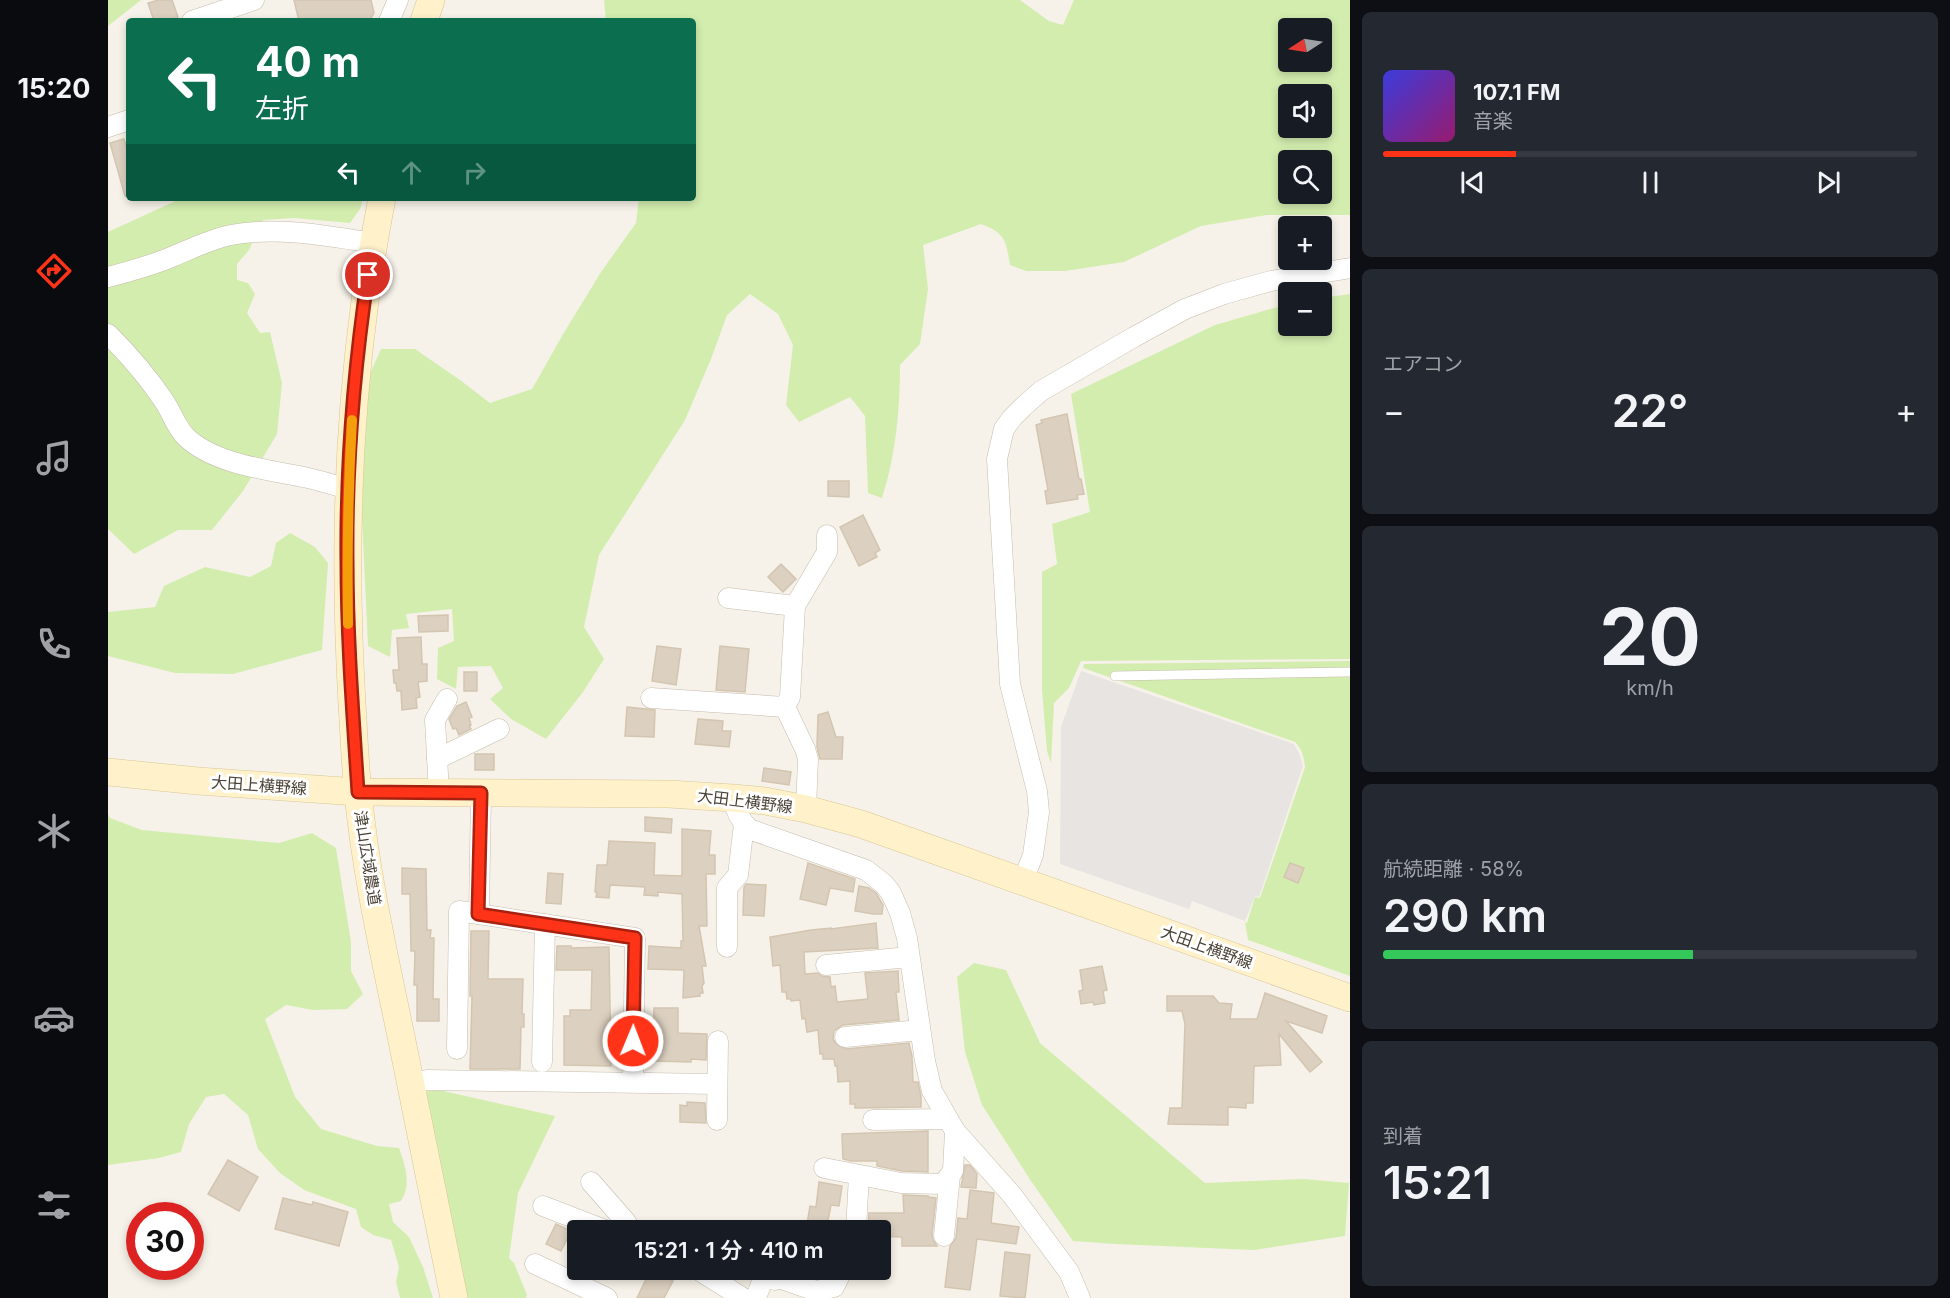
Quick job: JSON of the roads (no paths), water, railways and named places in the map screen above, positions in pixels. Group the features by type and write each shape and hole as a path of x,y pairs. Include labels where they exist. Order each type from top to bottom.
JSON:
{"main road":[{"path":"425,18 431,0"},
{"name":"津山広域農道","path":"381,201 358,356 348,489 346,560 358,792 377,921 454,1298"},
{"name":"大田上横野線","path":"108,772 358,792 669,794 733,798 806,809 861,824 1350,998"}],"street":[{"path":"201,18 254,0"},
{"path":"390,18 398,0"},
{"path":"108,127 126,121"},
{"path":"108,277 135,270 204,242 232,235 276,231 374,243"},
{"path":"1023,881 1033,855 1039,812 1037,791 1010,684 997,459 1004,429 1012,418 1041,391 1185,309 1224,294 1271,281 1350,268"},
{"path":"108,334 152,383 186,436 198,445 231,461 348,489"},
{"path":"785,707 790,697 795,606 827,552 827,535"},
{"path":"728,598 795,606"},
{"path":"651,698 785,707"},
{"path":"439,793 435,720 447,699"},
{"path":"785,707 808,759 806,809"},
{"path":"437,759 499,729"},
{"path":"478,914 481,793"},
{"path":"733,798 734,807 749,829 866,870 884,884 896,903 907,938 920,1030 932,1091 950,1125 1012,1195 1069,1272 1080,1298"},
{"path":"727,947 727,888 738,875 744,824"},
{"path":"457,1050 459,911 635,938 633,1082"},
{"path":"542,1062 544,924"},
{"path":"826,965 909,957"},
{"path":"845,1036 920,1030"},
{"path":"717,1120 718,1041"},
{"path":"411,1083 427,1080 717,1084"},
{"path":"873,1120 950,1125"},
{"path":"824,1168 901,1183 943,1184 953,1171 950,1125"},
{"path":"857,1220 859,1175"},
{"path":"944,1236 950,1175"},
{"path":"591,1182 624,1220"},
{"path":"543,1206 579,1220"},
{"path":"535,1264 607,1298"},
{"path":"714,1280 743,1298"},
{"path":"756,1298 763,1280"},
{"path":"782,1280 816,1291 834,1287 838,1280"}],"lane":[{"path":"1115,676 1350,672"}]}
